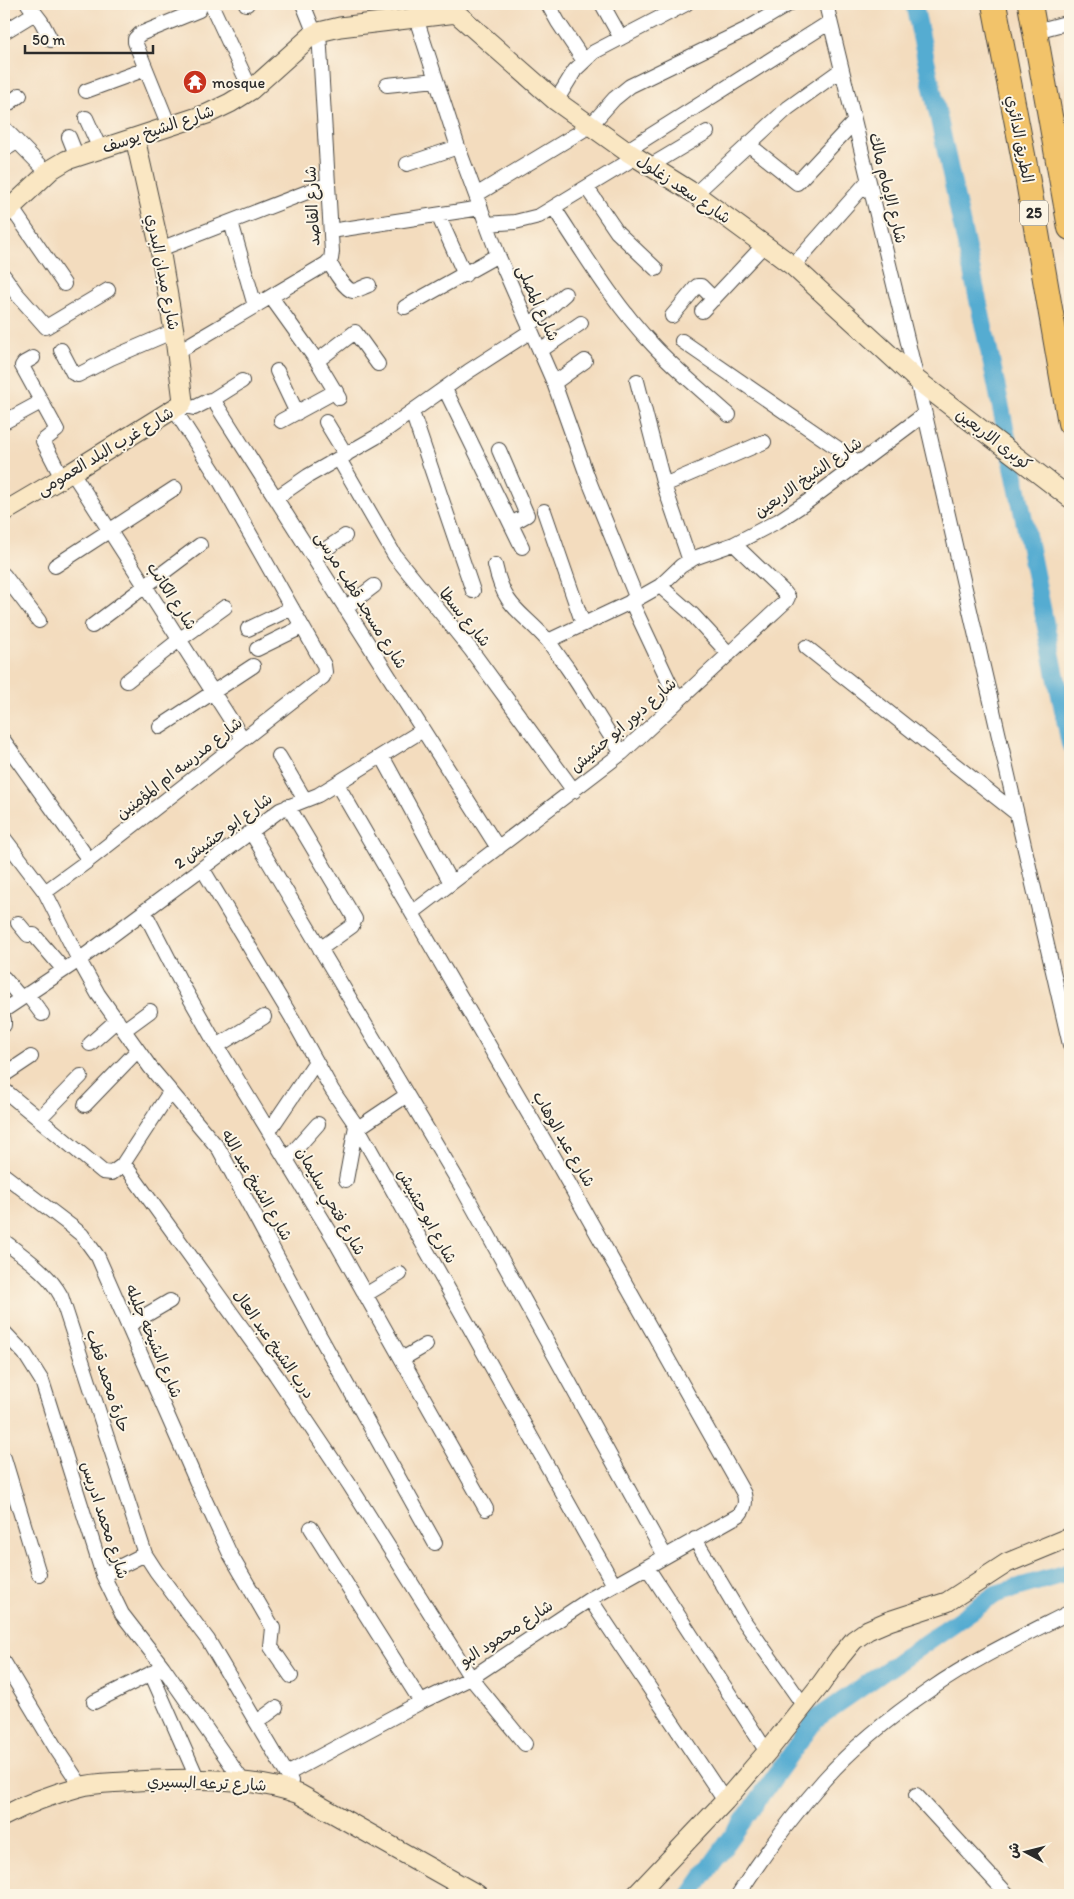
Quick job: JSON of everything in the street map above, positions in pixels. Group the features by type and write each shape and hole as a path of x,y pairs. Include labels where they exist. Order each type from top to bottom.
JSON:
{"highway":[{"name":"الطريق الدائري","path":"994,4 1027,176 1070,423"},
{"name":"الطريق الدائري","path":"1030,4 1070,228"}],"street":[{"path":"548,4 584,61"},
{"path":"602,4 621,38"},
{"path":"556,101 575,70 594,52 686,4"},
{"path":"476,195 590,126 614,99 630,86 744,30 789,4"},
{"name":"شارع الإمام مالك","path":"826,4 925,414 1070,1045"},
{"name":"شارع القاصد","path":"177,352 329,262 332,256 317,33 308,6"},
{"path":"169,126 135,42 137,36 205,7 251,90"},
{"path":"4,32 31,8 51,40"},
{"name":"شارع سعد زغلول","path":"452,8 556,101 637,158 695,194 793,266 917,380"},
{"name":"شارع الشيخ يوسف","path":"8,211 59,164 219,109 251,90 317,33 340,27 416,18 452,8"},
{"name":"شارع المصلى","path":"416,18 458,147 486,224 554,383 634,600 678,701"},
{"path":"486,224 527,220 554,208 637,158 830,22"},
{"path":"1036,31 1070,22"},
{"path":"86,91 146,69"},
{"path":"695,194 788,108 841,70"},
{"path":"387,85 436,80"},
{"path":"4,106 20,95"},
{"path":"86,118 100,149"},
{"path":"748,144 798,183 854,122"},
{"path":"4,128 48,173"},
{"path":"637,158 707,132"},
{"path":"69,137 78,157"},
{"name":"شارع ميدان البدري","path":"135,138 160,249 174,332 184,398 177,407"},
{"path":"4,150 17,142"},
{"path":"407,164 458,147"},
{"path":"793,266 868,181"},
{"path":"160,249 328,184"},
{"path":"587,188 617,232 656,269"},
{"path":"331,231 481,208"},
{"path":"554,208 601,280 631,320 654,346 729,415"},
{"path":"8,211 64,284"},
{"path":"438,215 464,274"},
{"path":"231,222 255,306"},
{"path":"702,311 764,245"},
{"path":"405,307 498,255"},
{"path":"329,262 337,275 351,290 369,285"},
{"path":"4,276 16,293 46,327 108,290"},
{"path":"672,316 697,286 701,286 714,298"},
{"path":"276,498 308,476 376,437 530,329 565,294"},
{"path":"271,297 317,361 337,394 281,421"},
{"path":"540,351 581,323"},
{"path":"61,350 73,373 78,375 111,358 174,332"},
{"path":"317,361 355,332 378,364"},
{"path":"682,341 859,463"},
{"path":"4,422 41,402 22,366 33,358"},
{"path":"554,383 586,361"},
{"path":"277,372 297,412"},
{"name":"كوبرى الاربعين","path":"917,380 1070,498"},
{"path":"177,407 194,408 212,400 242,381"},
{"path":"637,381 664,486 690,561"},
{"path":"445,388 522,547"},
{"name":"شارع مسجد قطب مرسى","path":"212,400 314,556 498,848"},
{"name":"شارع الكاتب","path":"41,402 56,430 55,433 43,442 109,530 243,739"},
{"path":"177,407 302,627 257,649"},
{"name":"شارع غرب البلد العمومى","path":"5,508 67,475 177,407"},
{"path":"412,412 473,591"},
{"name":"شارع الشيخ الاربعين","path":"548,641 660,586 681,566 690,561 757,534 808,502 925,414"},
{"name":"شارع بسطا","path":"326,422 342,457 394,556 471,650 574,791"},
{"path":"664,486 764,442"},
{"path":"499,450 527,515 511,524"},
{"path":"55,566 175,488"},
{"path":"544,511 583,624"},
{"path":"314,556 345,536"},
{"name":"شارع دبور ابو حشيش","path":"412,913 622,753 786,601 788,597 734,544"},
{"path":"92,626 200,545"},
{"path":"495,565 498,582 511,605 548,641 582,688 622,753"},
{"path":"4,575 39,621"},
{"path":"345,608 374,586"},
{"path":"660,586 692,614 728,654"},
{"path":"127,681 225,607"},
{"path":"248,628 292,608"},
{"name":"شارع مدرسه ام المؤمنين","path":"45,892 89,860 323,677 325,672 324,665 302,627"},
{"path":"806,647 1016,813"},
{"path":"160,727 253,666"},
{"name":"شارع ابو حشيش 2","path":"4,1010 79,960 250,832 288,806 318,796 423,730"},
{"path":"4,740 89,860"},
{"path":"279,756 304,800"},
{"path":"382,756 451,883"},
{"name":"شارع عبد الوهاب","path":"337,784 559,1166 744,1494 744,1509 739,1515"},
{"path":"288,806 355,919 352,926 320,949"},
{"path":"250,832 464,1191 665,1556"},
{"name":"شارع الشيخ عبد الله","path":"4,838 45,892 98,994 170,1092 205,1130 219,1149 317,1331 435,1543"},
{"path":"4,862 14,852"},
{"name":"شارع ابو حشيش","path":"202,868 292,1018 315,1063 357,1127 614,1585"},
{"name":"شارع فتحي سليمان","path":"144,911 179,979 217,1046 287,1160 486,1510"},
{"path":"19,929 28,935 34,935 64,970"},
{"path":"4,978 42,1014"},
{"path":"90,1044 121,1025 150,1011"},
{"path":"217,1046 264,1017"},
{"path":"4,1020 4,1025"},
{"path":"85,1104 138,1050"},
{"path":"4,1074 31,1057"},
{"path":"269,1131 315,1063"},
{"path":"39,1119 81,1076"},
{"path":"4,1090 106,1173 112,1173 123,1164 170,1092"},
{"path":"346,1180 357,1127 407,1095"},
{"path":"287,1160 318,1124"},
{"name":"درب الشيخ عبد العال","path":"123,1164 276,1376 344,1476 471,1678 525,1744"},
{"name":"شارع الشيخه جليله","path":"4,1175 71,1226 86,1240 98,1257 186,1460 230,1554 273,1628 271,1646 291,1676"},
{"name":"حارة محمد قطب","path":"4,1241 42,1271 61,1296 145,1554 208,1640 299,1794"},
{"path":"365,1295 400,1274"},
{"path":"128,1325 170,1300"},
{"name":"شارع محمد ادريس","path":"4,1332 25,1354 42,1381 103,1576 122,1614 157,1670 244,1783"},
{"path":"402,1360 426,1345"},
{"path":"4,1458 39,1574"},
{"name":"شارع محمود البو","path":"287,1774 421,1702 471,1678 590,1599 739,1515"},
{"path":"311,1528 421,1702"},
{"path":"636,1895 725,1801 767,1752 854,1640 868,1630 889,1621 947,1602 1007,1562 1070,1537"},
{"path":"695,1540 742,1618 804,1706"},
{"path":"103,1576 145,1554"},
{"path":"647,1567 767,1752"},
{"path":"590,1599 725,1801"},
{"path":"738,1895 824,1780 880,1726 931,1688 988,1654 1070,1612"},
{"path":"4,1662 55,1747 81,1786"},
{"path":"94,1702 157,1670 198,1780"},
{"path":"257,1722 276,1708"},
{"name":"شارع ترعه البسيري","path":"4,1816 51,1795 81,1786 139,1780 198,1780 272,1786 299,1794 478,1895"},
{"path":"916,1795 1008,1895"}],"waterway":[{"path":"914,4 994,374 1070,744"},
{"path":"690,1895 816,1719 996,1594 1070,1572"}],"place":[{"name":"mosque","path":"195,82"}]}
